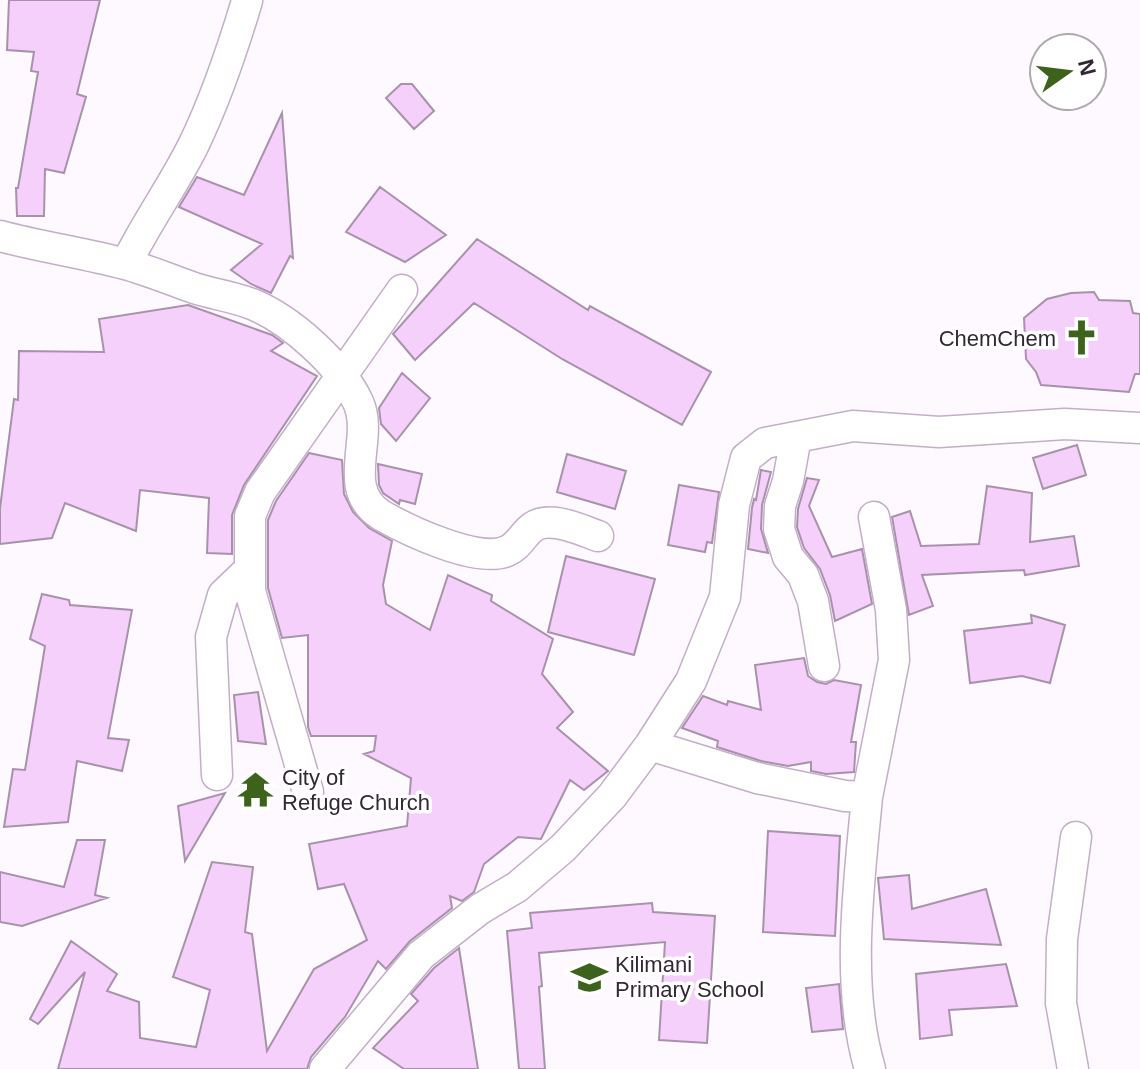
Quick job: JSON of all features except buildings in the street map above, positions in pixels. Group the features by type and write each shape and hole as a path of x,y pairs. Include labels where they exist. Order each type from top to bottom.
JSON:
{"street":[{"path":"126,264 147,222 192,148 228,65 247,1"},
{"path":"0,236 126,264 253,305 298,332 341,375 360,405 361,492 368,505 383,516 444,545 490,555 506,552 534,527 546,522 598,536"},
{"path":"308,792 250,591 250,516 260,492 402,290"},
{"path":"325,1069 421,955 480,909 517,887 563,848 612,796 650,745 691,681 725,597 734,505 746,458 765,443 864,426 904,432 1065,424 1140,428"},
{"path":"796,437 780,506 779,529 788,557 803,575 813,601 824,666"},
{"path":"870,1069 864,1039 857,951 858,894 867,797 894,660 891,610 874,517"},
{"path":"217,775 211,637 223,595 249,570"},
{"path":"650,745 757,778 845,796 867,797"},
{"path":"1073,1069 1061,1003 1062,939 1076,837"}],"place":[{"name":"ChemChem","path":"1082,338"},
{"name":"City of Refuge Church","path":"256,790"},
{"name":"Kilimani Primary School","path":"589,977"}]}
